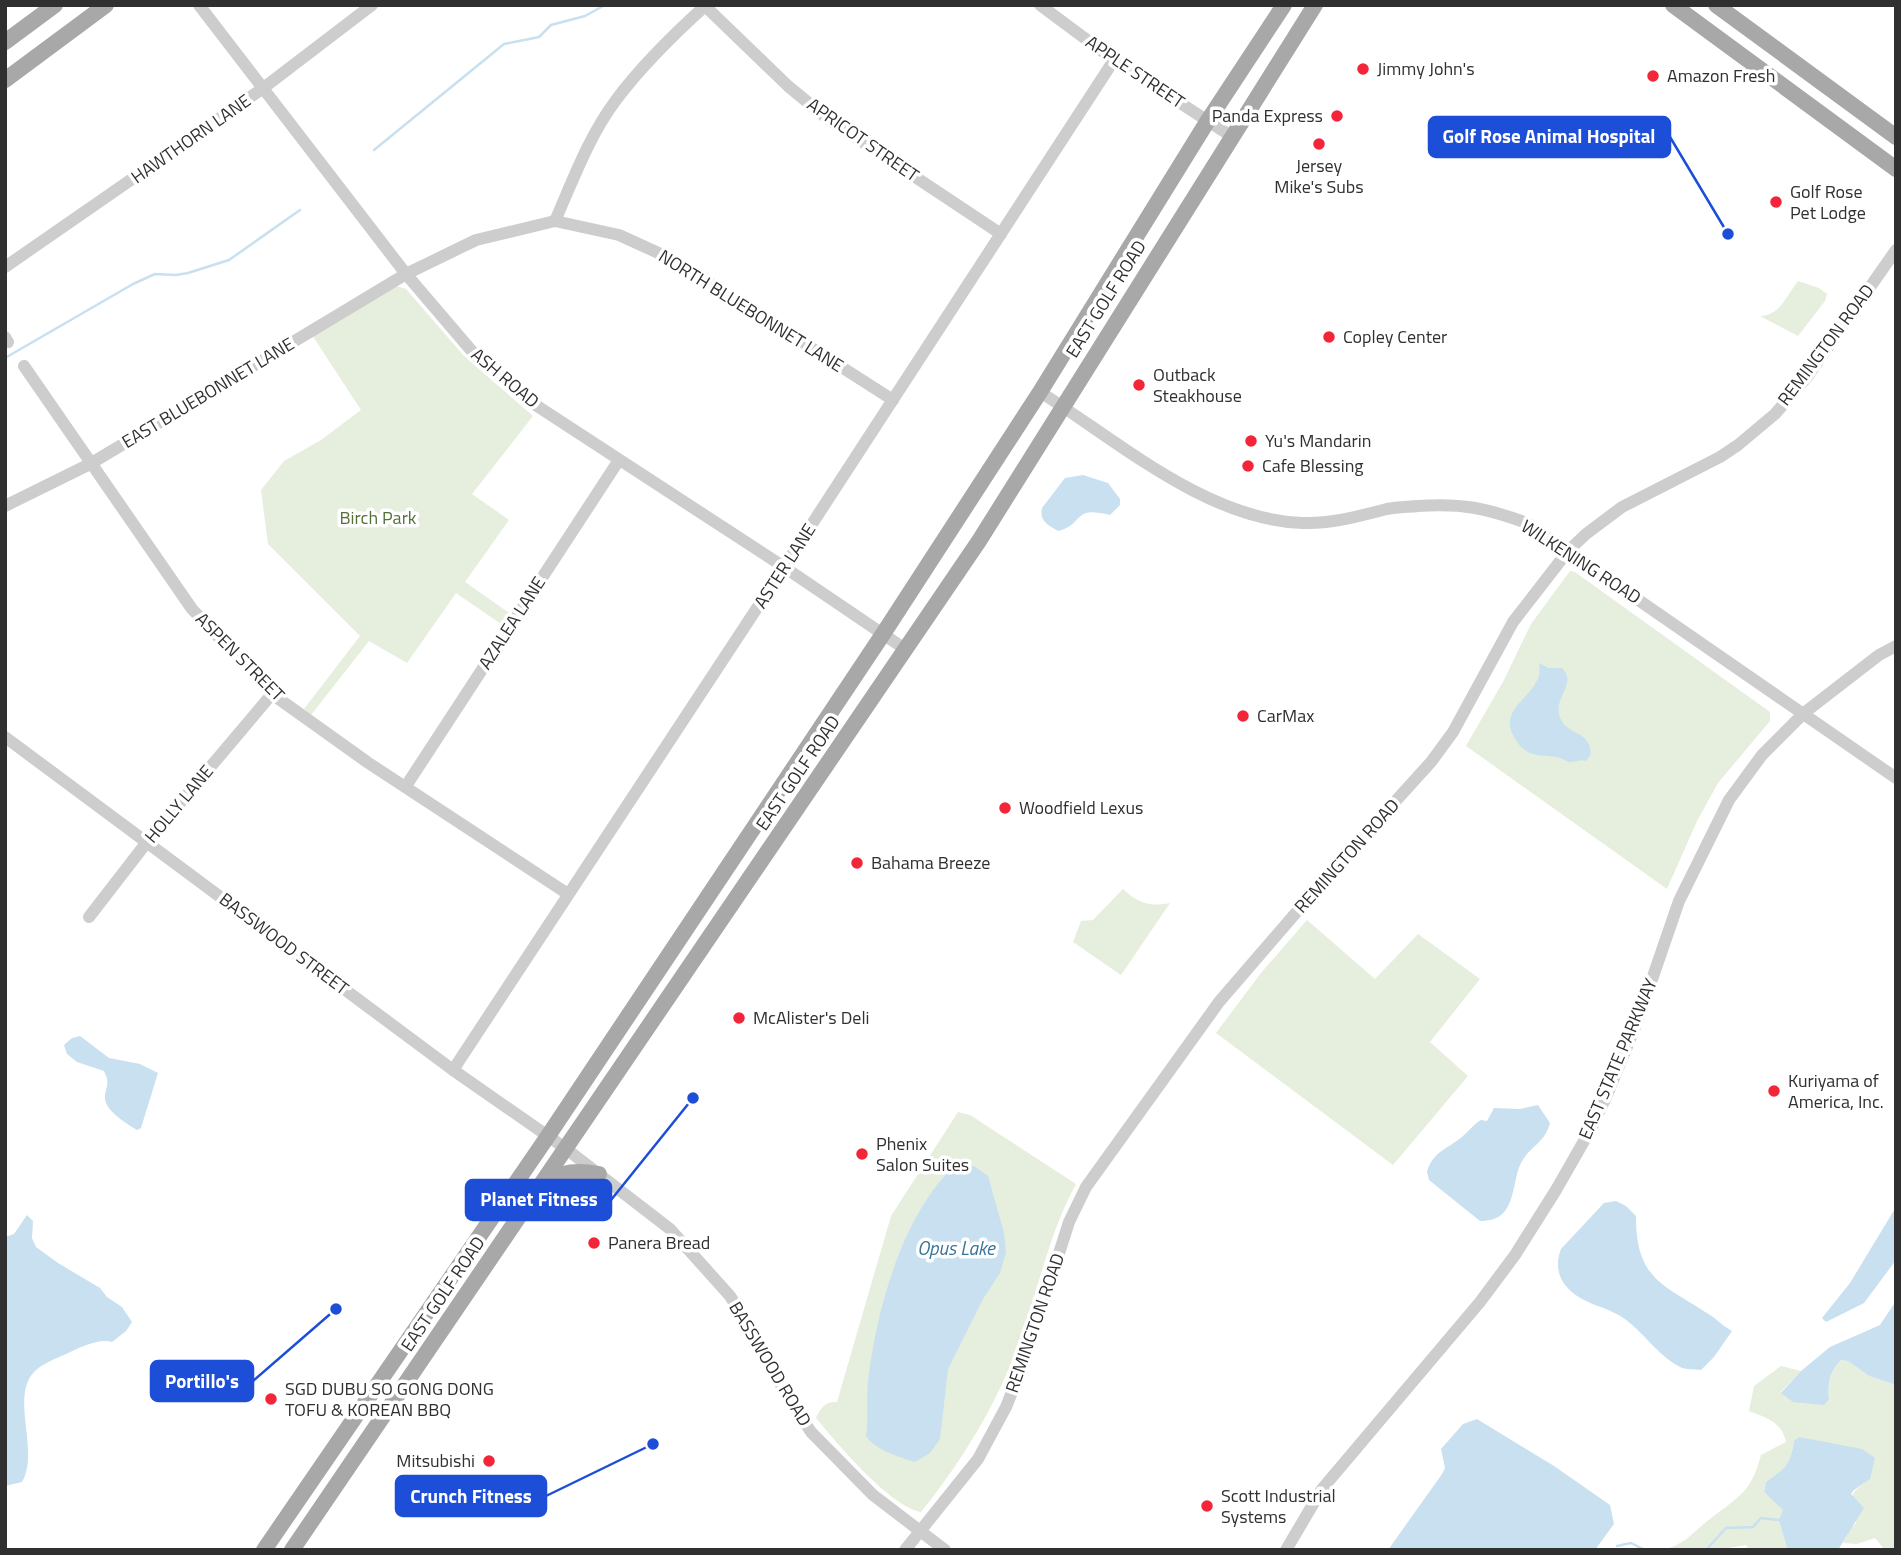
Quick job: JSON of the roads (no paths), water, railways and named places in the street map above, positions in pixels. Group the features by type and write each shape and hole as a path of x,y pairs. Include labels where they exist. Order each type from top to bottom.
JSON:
{"main road":[{"path":"5,42 55,5"},
{"path":"5,80 106,5"},
{"name":"EAST GOLF ROAD","path":"264,1550 548,1136 883,634 1040,393 1207,122 1284,5"},
{"name":"EAST GOLF ROAD","path":"292,1550 979,541 1315,5"},
{"path":"1673,5 1896,169"},
{"path":"1716,5 1896,137"},
{"path":"539,1187 568,1172 599,1174"}],"street":[{"name":"ASH ROAD","path":"199,5 406,274 476,356 534,404 785,567 905,649"},
{"name":"HAWTHORN LANE","path":"5,267 262,89 372,5"},
{"path":"555,221 582,160 614,102 656,51 704,5"},
{"name":"APRICOT STREET","path":"704,5 788,86 828,120 1001,234"},
{"name":"APPLE STREET","path":"1040,5 1114,60 1231,136"},
{"name":"ASTER LANE","path":"453,1070 785,567 1114,60"},
{"name":"NORTH BLUEBONNET LANE","path":"406,274 476,240 555,221 619,235 677,261 893,400"},
{"name":"REMINGTON ROAD","path":"905,1550 978,1459 1006,1407 1026,1357 1069,1222 1093,1175 1219,1002 1325,878 1431,762 1453,732 1513,622 1568,551 1622,507 1720,457 1774,414 1807,377 1896,250"},
{"name":"EAST BLUEBONNET LANE","path":"5,506 90,464 406,274"},
{"name":"ASPEN STREET","path":"24,366 191,609 272,694 311,719 367,762 568,894"},
{"name":"WILKENING ROAD","path":"1040,393 1171,478 1216,501 1262,517 1304,523 1351,519 1390,509 1468,505 1527,523 1896,778"},
{"name":"AZALEA LANE","path":"406,786 619,460"},
{"name":"EAST STATE PARKWAY","path":"1286,1550 1312,1504 1336,1470 1480,1302 1515,1255 1556,1190 1592,1127 1638,1020 1679,901 1729,800 1762,755 1804,713 1879,654 1896,646"},
{"name":"HOLLY LANE","path":"89,917 147,842 272,694"},
{"name":"BASSWOOD STREET","path":"5,737 453,1070 565,1148"},
{"name":"BASSWOOD ROAD","path":"565,1148 670,1229 692,1251 730,1296 761,1345 783,1391 811,1432 873,1495 945,1550"}],"water":[{"path":"1083,475 1108,483 1120,499 1120,505 1110,515 1090,512 1084,514 1058,531 1043,519 1042,508 1065,478"},
{"path":"1539,663 1548,668 1562,668 1566,674 1567,685 1560,702 1559,714 1566,726 1582,736 1590,746 1591,754 1586,761 1569,762 1528,752 1516,740 1510,728 1515,709 1535,684"},
{"path":"80,1036 109,1058 140,1064 158,1073 141,1128 137,1130 118,1117 106,1104 107,1083 104,1071 77,1062 67,1054 64,1045 72,1038"},
{"path":"1538,1105 1550,1123 1548,1130 1521,1163 1511,1200 1500,1216 1480,1221 1429,1180 1427,1172 1433,1159 1481,1120 1487,1121 1494,1108 1520,1109"},
{"name":"Opus Lake","path":"954,1166 974,1166 988,1176 1004,1233 1006,1252 1000,1273 983,1299 948,1369 940,1439 930,1453 915,1462 881,1449 866,1436 868,1382 878,1325 894,1266 920,1211"},
{"path":"1616,1201 1636,1216 1641,1254 1655,1278 1732,1331 1701,1370 1682,1368 1672,1362 1622,1317 1578,1296 1562,1281 1558,1268 1561,1249 1604,1203"},
{"path":"1896,1207 1896,1260 1864,1303 1826,1322 1822,1318 1850,1283"},
{"path":"27,1215 33,1221 32,1238 36,1247 100,1288 107,1297 122,1307 132,1322 126,1331 112,1342 95,1342 49,1362 34,1372 27,1383 25,1395 27,1469 22,1482 5,1486 5,1237 14,1234"},
{"path":"1896,1301 1896,1385 1869,1376 1848,1361 1841,1360 1832,1373 1829,1399 1824,1405 1793,1402 1781,1393 1801,1371 1830,1347 1880,1325"},
{"path":"1477,1419 1554,1466 1610,1505 1614,1524 1595,1550 1388,1550 1442,1474 1445,1468 1441,1449 1463,1424"},
{"path":"1799,1437 1862,1449 1875,1458 1870,1479 1851,1494 1864,1508 1838,1550 1788,1550 1779,1520 1783,1510 1764,1492 1766,1482 1786,1465 1794,1441"}],"waterway":[{"path":"374,150 504,44 539,37 551,25 585,16 605,5"},
{"path":"5,358 155,274 188,273 229,260 300,210"},
{"path":"1702,1550 1707,1549 1726,1528 1753,1527 1761,1518 1779,1520"},
{"path":"1617,1546 1631,1543 1645,1550"}],"place":[{"name":"Jimmy John's","path":"1363,69"},
{"name":"Amazon Fresh","path":"1653,76"},
{"name":"Panda Express","path":"1337,116"},
{"name":"Jersey Mike's Subs","path":"1319,144"},
{"name":"Golf Rose Pet Lodge","path":"1776,202"},
{"name":"Golf Rose Animal Hospital","path":"1728,234"},
{"name":"Copley Center","path":"1329,337"},
{"name":"Outback Steakhouse","path":"1139,385"},
{"name":"Yu's Mandarin","path":"1251,441"},
{"name":"Cafe Blessing","path":"1248,466"},
{"name":"CarMax","path":"1243,716"},
{"name":"Woodfield Lexus","path":"1005,808"},
{"name":"Bahama Breeze","path":"857,863"},
{"name":"McAlister's Deli","path":"739,1018"},
{"name":"Kuriyama of America, Inc.","path":"1774,1091"},
{"name":"Planet Fitness","path":"693,1098"},
{"name":"Phenix Salon Suites","path":"862,1154"},
{"name":"Panera Bread","path":"594,1243"},
{"name":"Portillo's","path":"336,1309"},
{"name":"SGD DUBU SO GONG DONG TOFU & KOREAN BBQ","path":"271,1399"},
{"name":"Crunch Fitness","path":"653,1444"},
{"name":"Mitsubishi","path":"489,1461"},
{"name":"Scott Industrial Systems","path":"1207,1506"}],"park label":[{"name":"Birch Park","path":"378,518"}]}
